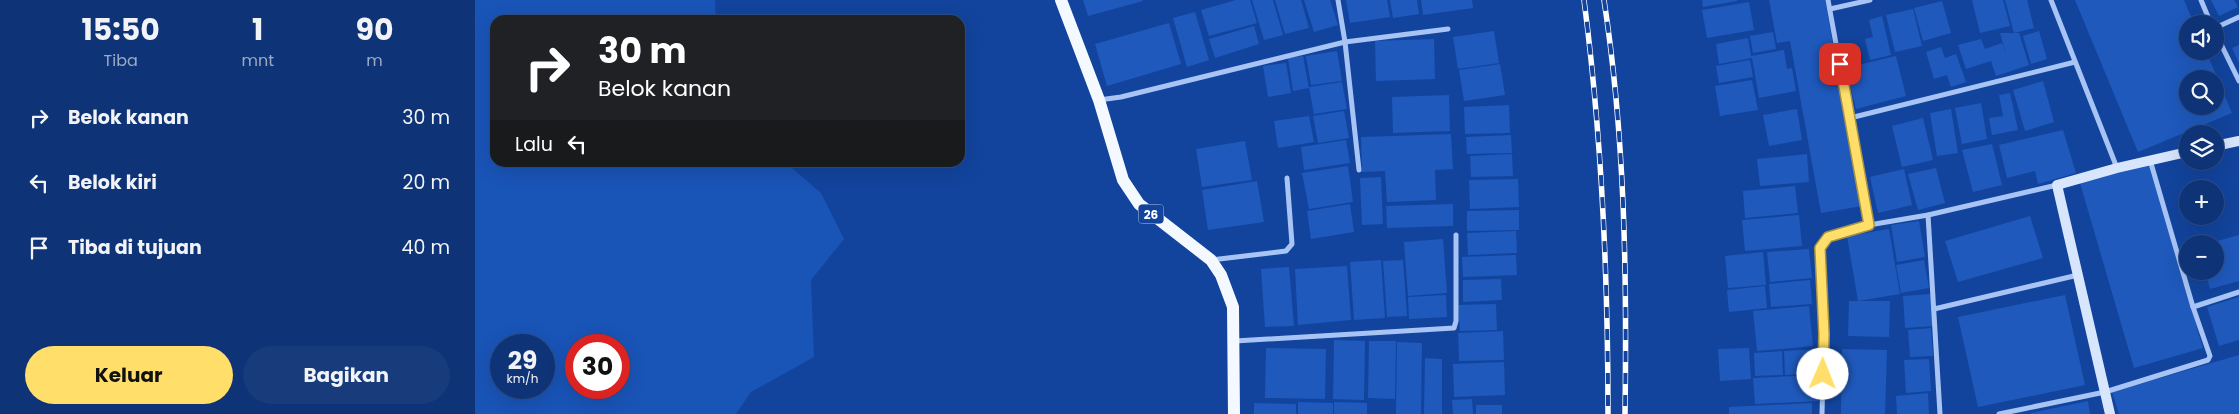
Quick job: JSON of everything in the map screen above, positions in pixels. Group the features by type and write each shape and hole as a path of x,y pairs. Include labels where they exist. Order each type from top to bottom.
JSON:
{"main road":[{"name":"26","path":"1061,0 1099,100 1123,180 1139,204 1211,260 1221,275 1233,307 1234,414"}],"street":[{"path":"1337,0 1345,42 1359,170"},
{"path":"1828,0 1869,225"},
{"path":"1830,9 1871,0"},
{"path":"2051,0 2117,168"},
{"path":"2201,0 2207,15"},
{"path":"2224,25 2239,17"},
{"path":"1099,100 1121,97 1345,42 1448,29"},
{"path":"2224,49 2239,81"},
{"path":"1850,118 2075,62"},
{"path":"2224,144 2239,141"},
{"path":"1822,414 1824,334 1820,248 1828,237 1869,225 1928,215 2057,185 2117,168 2179,154"},
{"path":"1999,414 2105,392 2208,360 2210,356 2193,307 2150,160"},
{"path":"1211,260 1286,251 1292,244 1287,178"},
{"path":"2057,185 2110,414"},
{"path":"1928,215 1940,414"},
{"path":"1234,341 1454,328 1456,321 1456,235"},
{"path":"1934,309 2078,275"},
{"path":"2193,307 2239,292"}],"shaded area":[{"path":"475,0 715,0 716,15 490,15 490,167 791,167 821,193 844,239 811,280 814,357 751,392 736,414 475,414"}],"building":[{"path":"1083,0 1142,0 1143,1 1088,16"},
{"path":"1236,0 1250,0 1257,23 1209,36 1201,10"},
{"path":"1252,0 1273,0 1283,35 1264,40"},
{"path":"1275,0 1301,0 1309,28 1285,34"},
{"path":"1304,0 1330,0 1338,25 1314,32"},
{"path":"1346,0 1387,0 1390,17 1350,23"},
{"path":"1390,0 1417,0 1419,14 1393,18"},
{"path":"1421,0 1472,0 1473,8 1423,15"},
{"path":"1702,0 1737,0 1737,1 1703,7"},
{"path":"1769,0 1825,0 1862,206 1821,213 1790,41 1777,43"},
{"path":"1972,0 2003,0 2010,26 1980,33"},
{"path":"2005,0 2027,0 2034,28 2014,33"},
{"path":"2075,0 2184,0 2190,15 2179,15 2179,60 2210,60 2214,70 2179,70 2179,115 2224,115 2224,94 2232,113 2203,125 2179,125 2179,135 2138,152"},
{"path":"2211,0 2234,0 2238,7 2218,15"},
{"path":"1942,1 1951,33 1923,41 1914,8"},
{"path":"1749,2 1754,30 1707,38 1702,10"},
{"path":"1913,9 1922,46 1895,52 1886,15"},
{"path":"1195,12 1209,60 1187,67 1173,18"},
{"path":"1882,16 1891,55 1870,60 1865,39 1873,37 1869,20"},
{"path":"1169,23 1181,64 1107,86 1095,44"},
{"path":"1254,26 1259,44 1215,58 1209,39"},
{"path":"1494,31 1499,63 1458,69 1453,37"},
{"path":"2039,31 2047,59 2031,64 2023,36"},
{"path":"1773,32 1776,49 1753,53 1750,36"},
{"path":"2000,33 2019,33 2029,65 1996,76 1991,61 1966,69 1958,45 1981,39 1985,49 2002,43 2006,55"},
{"path":"1748,38 1751,56 1784,50 1787,69 1792,68 1796,91 1759,98 1752,58 1719,64 1716,44"},
{"path":"1434,39 1435,79 1376,81 1375,41"},
{"path":"2239,45 2239,63 2232,48"},
{"path":"1941,47 1945,58 1956,54 1966,82 1951,87 1947,75 1934,79 1926,52"},
{"path":"1337,51 1342,81 1311,85 1306,56"},
{"path":"1303,56 1309,88 1293,91 1288,58"},
{"path":"1896,56 1906,96 1856,109 1846,68"},
{"path":"1750,60 1753,77 1719,83 1716,66"},
{"path":"1286,63 1291,93 1268,97 1263,66"},
{"path":"1500,64 1505,95 1464,101 1459,70"},
{"path":"1752,80 1758,110 1720,116 1715,86"},
{"path":"2043,81 2054,122 2025,131 2013,90"},
{"path":"1342,82 1347,109 1314,114 1309,87"},
{"path":"2010,93 2018,130 1992,135 1989,118 2003,116 1999,95"},
{"path":"1449,95 1450,131 1393,133 1392,97"},
{"path":"1981,103 1987,139 1962,144 1955,108"},
{"path":"1509,105 1510,133 1465,134 1464,107"},
{"path":"1797,109 1802,140 1769,146 1763,115"},
{"path":"1951,109 1958,153 1937,156 1930,113"},
{"path":"1344,111 1349,138 1318,143 1313,116"},
{"path":"1309,116 1314,142 1278,148 1274,121"},
{"path":"1923,118 1933,160 1902,167 1892,126"},
{"path":"2063,130 2076,173 2038,184 2035,171 2007,178 1999,145"},
{"path":"1451,134 1453,169 1435,170 1436,200 1387,202 1385,171 1362,172 1361,137"},
{"path":"1511,135 1512,153 1467,154 1466,137"},
{"path":"1346,140 1350,163 1304,170 1301,147"},
{"path":"1245,141 1252,180 1202,187 1196,149"},
{"path":"1992,144 2002,185 1973,192 1962,150"},
{"path":"1512,154 1513,176 1471,177 1470,156"},
{"path":"1807,154 1809,182 1760,186 1757,159"},
{"path":"2148,163 2179,267 2179,280 2183,280 2203,348 2134,368 2080,183"},
{"path":"1348,166 1353,202 1309,209 1302,173"},
{"path":"1936,168 1945,203 1918,210 1908,174"},
{"path":"1904,169 1912,205 1878,213 1870,177"},
{"path":"1381,177 1383,224 1362,225 1360,178"},
{"path":"1518,179 1519,207 1470,209 1469,180"},
{"path":"1257,181 1264,222 1208,230 1202,190"},
{"path":"1795,186 1798,213 1745,218 1743,191"},
{"path":"1350,204 1354,232 1311,239 1307,211"},
{"path":"1453,204 1453,226 1387,228 1386,206"},
{"path":"1519,210 1519,230 1467,231 1467,211"},
{"path":"1799,215 1802,246 1745,251 1742,220"},
{"path":"2030,216 2043,258 1958,282 1945,241"},
{"path":"1919,221 1925,257 1897,262 1891,225"},
{"path":"1889,229 1900,294 1858,301 1847,236"},
{"path":"1516,231 1517,253 1468,255 1467,233"},
{"path":"2239,235 2239,281 2210,289 2208,280 2224,280 2224,239"},
{"path":"1443,239 1447,293 1408,296 1404,242"},
{"path":"1809,249 1812,278 1770,282 1767,252"},
{"path":"1763,252 1766,285 1728,288 1725,256"},
{"path":"1516,255 1517,275 1463,277 1462,257"},
{"path":"1381,260 1385,318 1354,320 1350,262"},
{"path":"1403,260 1407,316 1387,317 1383,261"},
{"path":"1924,260 1929,288 1901,293 1896,265"},
{"path":"1347,266 1351,320 1298,325 1295,269"},
{"path":"1289,267 1294,326 1265,327 1261,269"},
{"path":"1501,279 1502,300 1463,302 1463,280"},
{"path":"1810,280 1812,304 1771,307 1769,284"},
{"path":"1765,286 1767,308 1729,312 1727,290"},
{"path":"1931,294 1933,326 1905,328 1903,296"},
{"path":"1446,295 1447,317 1409,319 1408,297"},
{"path":"2065,295 2085,385 1978,407 1958,317"},
{"path":"2239,297 2239,340 2219,346 2207,307"},
{"path":"1849,301 1890,301 1889,337 1848,336"},
{"path":"1496,304 1497,330 1460,331 1458,305"},
{"path":"1809,306 1813,346 1757,351 1753,311"},
{"path":"1931,328 1933,356 1910,357 1908,330"},
{"path":"1503,331 1504,360 1459,361 1458,333"},
{"path":"1334,340 1365,341 1364,400 1333,399"},
{"path":"1369,341 1396,341 1395,399 1368,398"},
{"path":"1397,342 1422,343 1421,414 1396,414"},
{"path":"1266,348 1326,349 1325,399 1265,398"},
{"path":"1749,348 1751,379 1720,381 1718,349"},
{"path":"1821,349 1822,373 1785,375 1784,351"},
{"path":"1842,349 1887,350 1885,414 1841,414"},
{"path":"1782,351 1783,375 1755,376 1754,353"},
{"path":"2239,355 2239,414 2119,414 2112,392"},
{"path":"1425,358 1442,359 1442,414 1424,414"},
{"path":"1929,359 1931,391 1906,393 1904,360"},
{"path":"1504,362 1505,395 1454,397 1453,364"},
{"path":"1818,375 1819,401 1755,404 1753,378"},
{"path":"1928,393 1929,414 1897,414 1896,396"},
{"path":"1472,399 1473,414 1453,414 1452,400"},
{"path":"2088,401 2090,414 2031,414 2031,413"},
{"path":"1298,402 1333,403 1333,414 1298,414"},
{"path":"1334,402 1367,403 1367,414 1334,414"},
{"path":"1254,403 1296,404 1296,414 1254,414"},
{"path":"1812,403 1812,414 1729,414 1729,407"},
{"path":"1476,405 1502,405 1502,414 1476,414"}],"railway":[{"path":"1584,0 1600,155 1607,310 1608,414"},
{"path":"1604,0 1616,103 1623,206 1626,310 1625,414"}],"route":[{"path":"1823,374 1824,334 1820,248 1828,237 1869,225 1840,64"}]}
